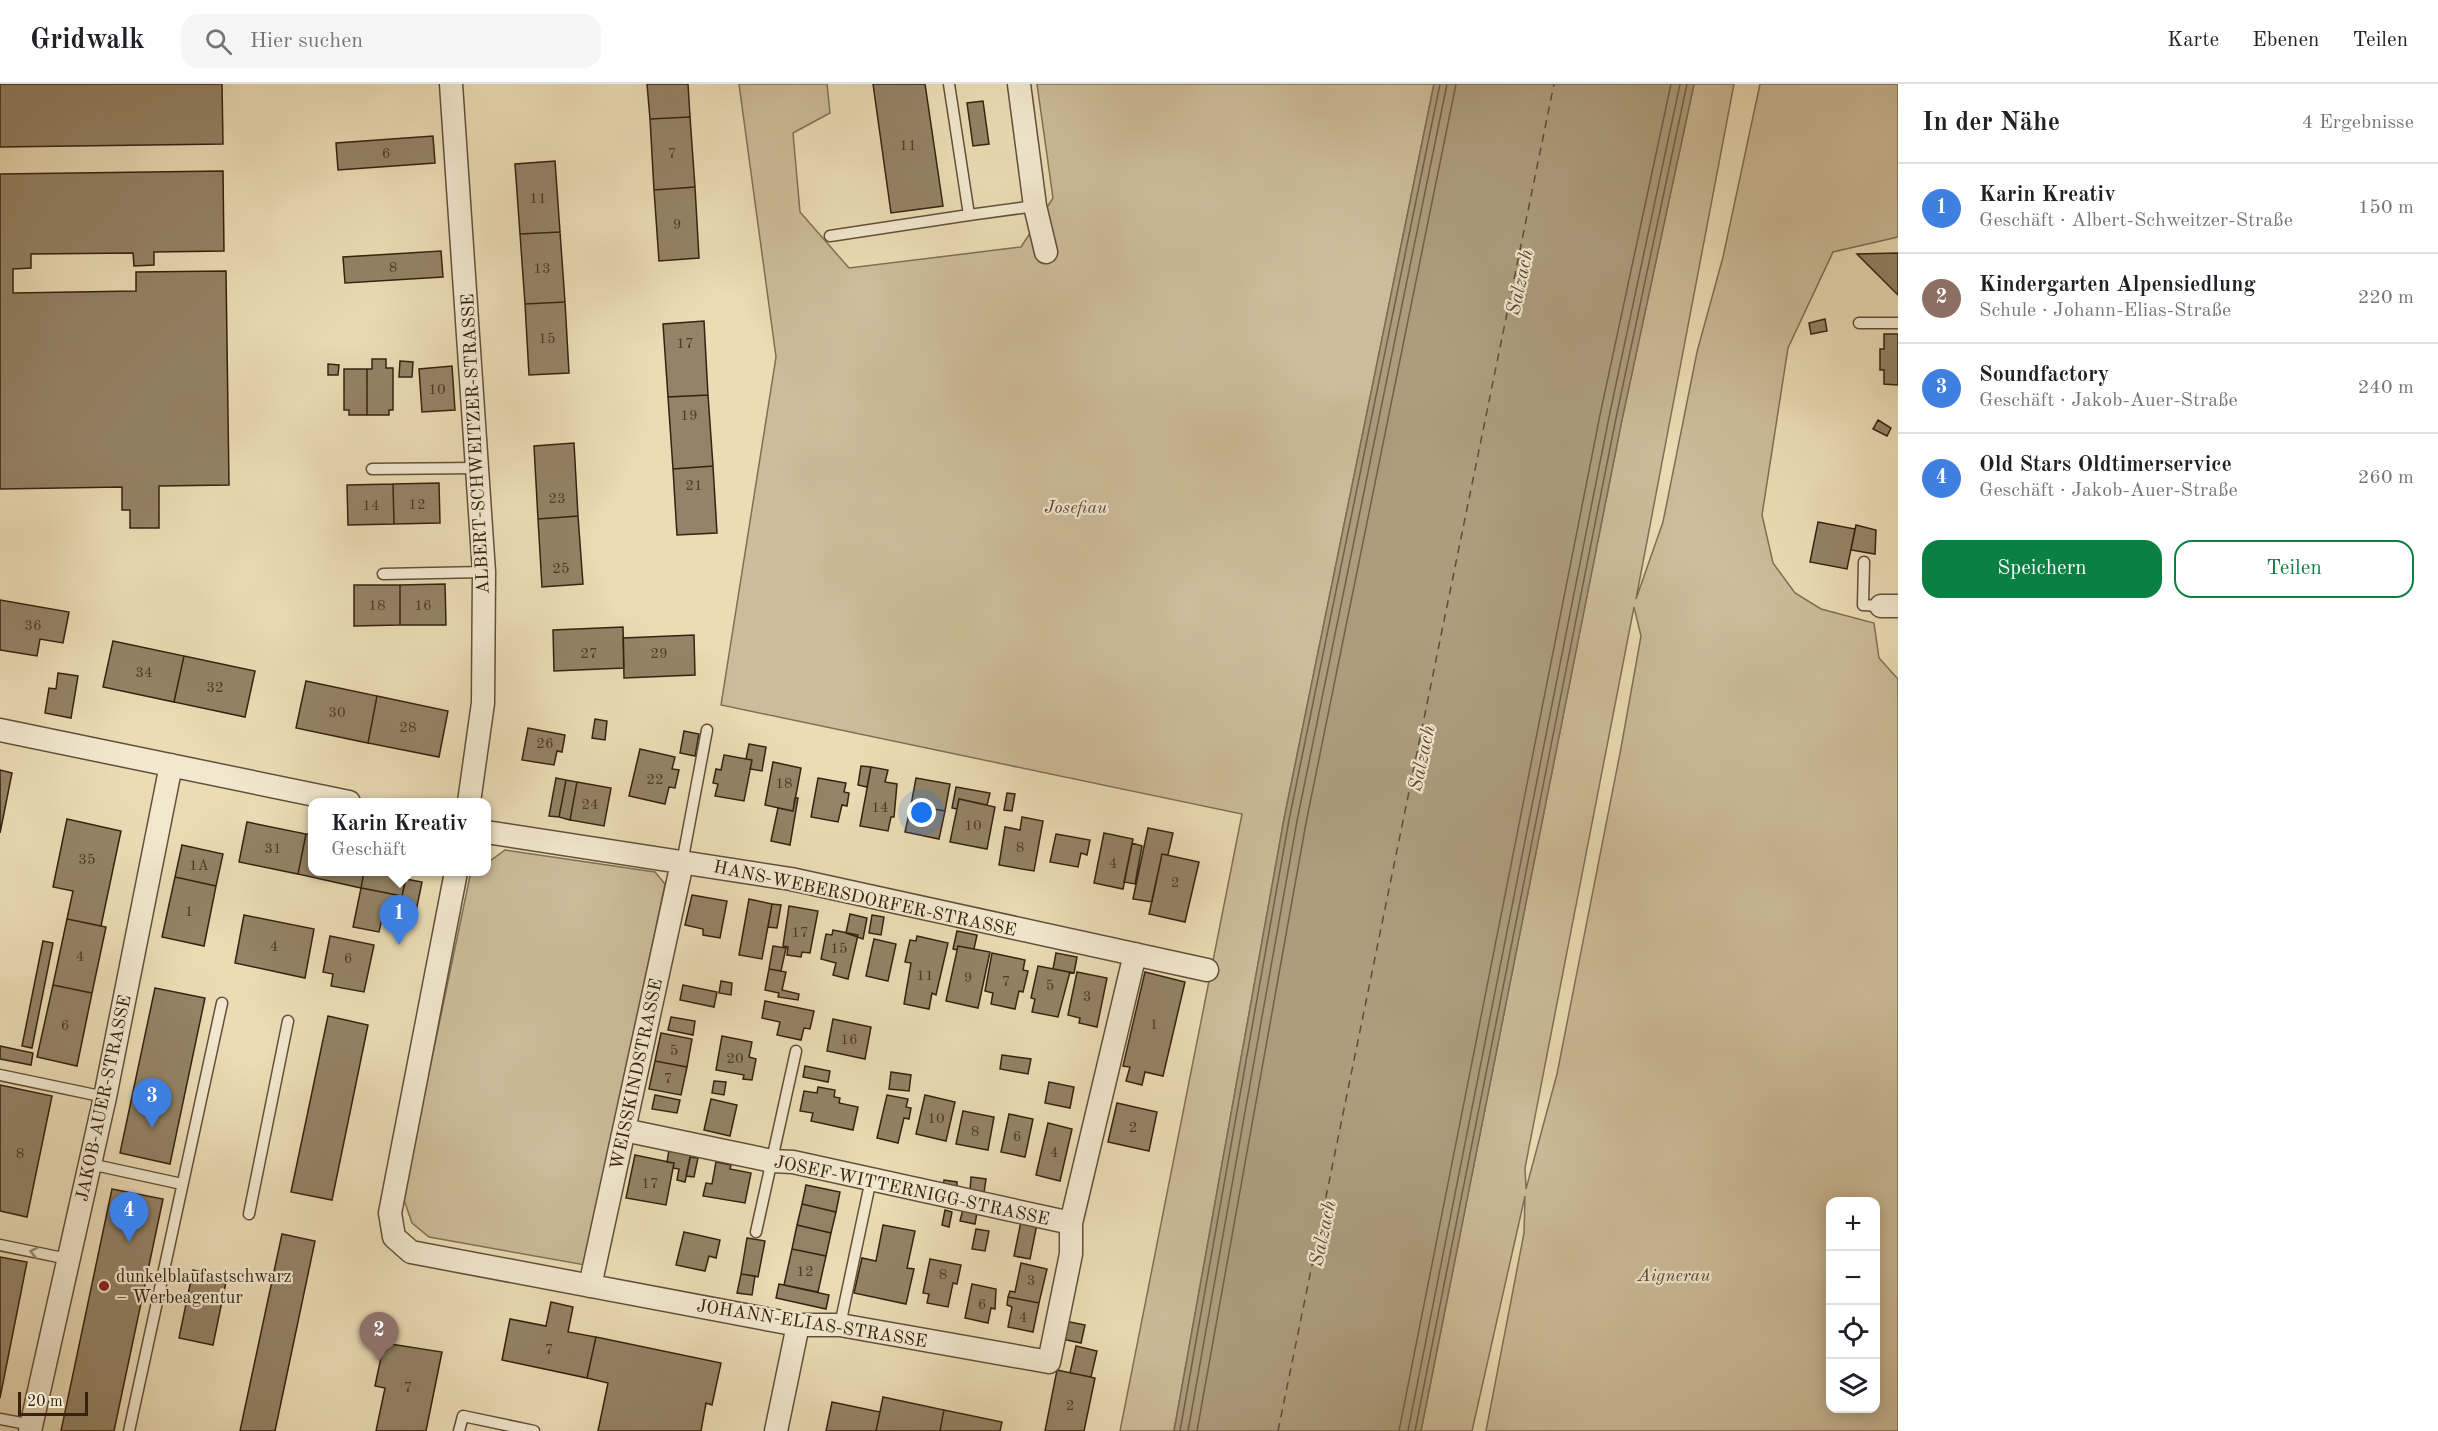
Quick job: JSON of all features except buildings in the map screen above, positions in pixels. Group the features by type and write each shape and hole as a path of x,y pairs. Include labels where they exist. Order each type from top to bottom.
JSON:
{"street":[{"name":"ALBERT-SCHWEITZER-STRASSE","path":"451,84 484,572 483,702 470,798"},
{"path":"1019,84 1035,206 1046,252"},
{"path":"0,730 331,798"},
{"name":"JAKOB-AUER-STRASSE","path":"31,1428 105,1098 171,765"},
{"name":"HANS-WEBERSDORFER-STRASSE","path":"491,833 791,879 1207,970"},
{"name":"WEISSKINDSTRASSE","path":"590,1286 682,862"},
{"name":"JOHANN-ELIAS-STRASSE","path":"455,876 390,1213 394,1237 411,1252 798,1325 840,1325 1048,1362 1071,1254 1071,1223"},
{"name":"JOSEF-WITTERNIGG-STRASSE","path":"624,1130 772,1161 793,1162 1071,1223 1135,954"},
{"path":"776,1431 798,1325"}],"lane":[{"path":"950,84 969,215"},
{"path":"830,236 1035,206"},
{"path":"1859,323 1898,323"},
{"path":"372,469 478,468"},
{"path":"1864,562 1863,604 1889,606"},
{"path":"383,574 484,572"},
{"path":"682,862 707,730"},
{"path":"129,1431 222,1003"},
{"path":"249,1214 288,1021"},
{"path":"756,1232 796,1052"},
{"path":"0,1075 105,1098"},
{"path":"90,1164 182,1184"},
{"path":"840,1325 871,1179"},
{"path":"0,1245 68,1259"},
{"path":"459,1431 463,1416 534,1431"},
{"path":"0,1419 31,1428"}],"green space":[{"name":"Josefiau","path":"739,84 827,84 830,113 793,133 800,212 849,268 1021,247 1053,198 1037,84 1434,84 1284,819 1174,1431 1120,1431 1242,814 721,705 776,357"},
{"name":"Aignerau","path":"1694,84 1734,84 1636,599 1663,522 1697,352 1723,257 1760,84 1898,84 1898,237 1833,252 1788,348 1762,515 1773,563 1795,593 1821,609 1874,623 1879,658 1898,679 1898,1431 1486,1431 1524,1233 1525,1196 1472,1431 1421,1431 1622,419","holes":["1634,607 1641,636 1557,1074 1526,1189 1525,1168"]},
{"path":"505,850 655,872 665,884 585,1265 429,1237 412,1223 403,1197 470,876 491,876 491,860"}],"water":[{"name":"Salzach","path":"1434,84 1694,84 1622,420 1421,1431 1174,1431 1284,819"}],"ferry route":[{"path":"1278,1431 1554,84"}],"place":[{"name":"Karin Kreativ","path":"399,945"},
{"name":"Soundfactory","path":"152,1128"},
{"name":"Old Stars Oldtimerservice","path":"129,1242"},
{"name":"dunkelblaufastschwarz – Werbeagentur","path":"104,1286"},
{"name":"Kindergarten Alpensiedlung","path":"379,1362"}]}
